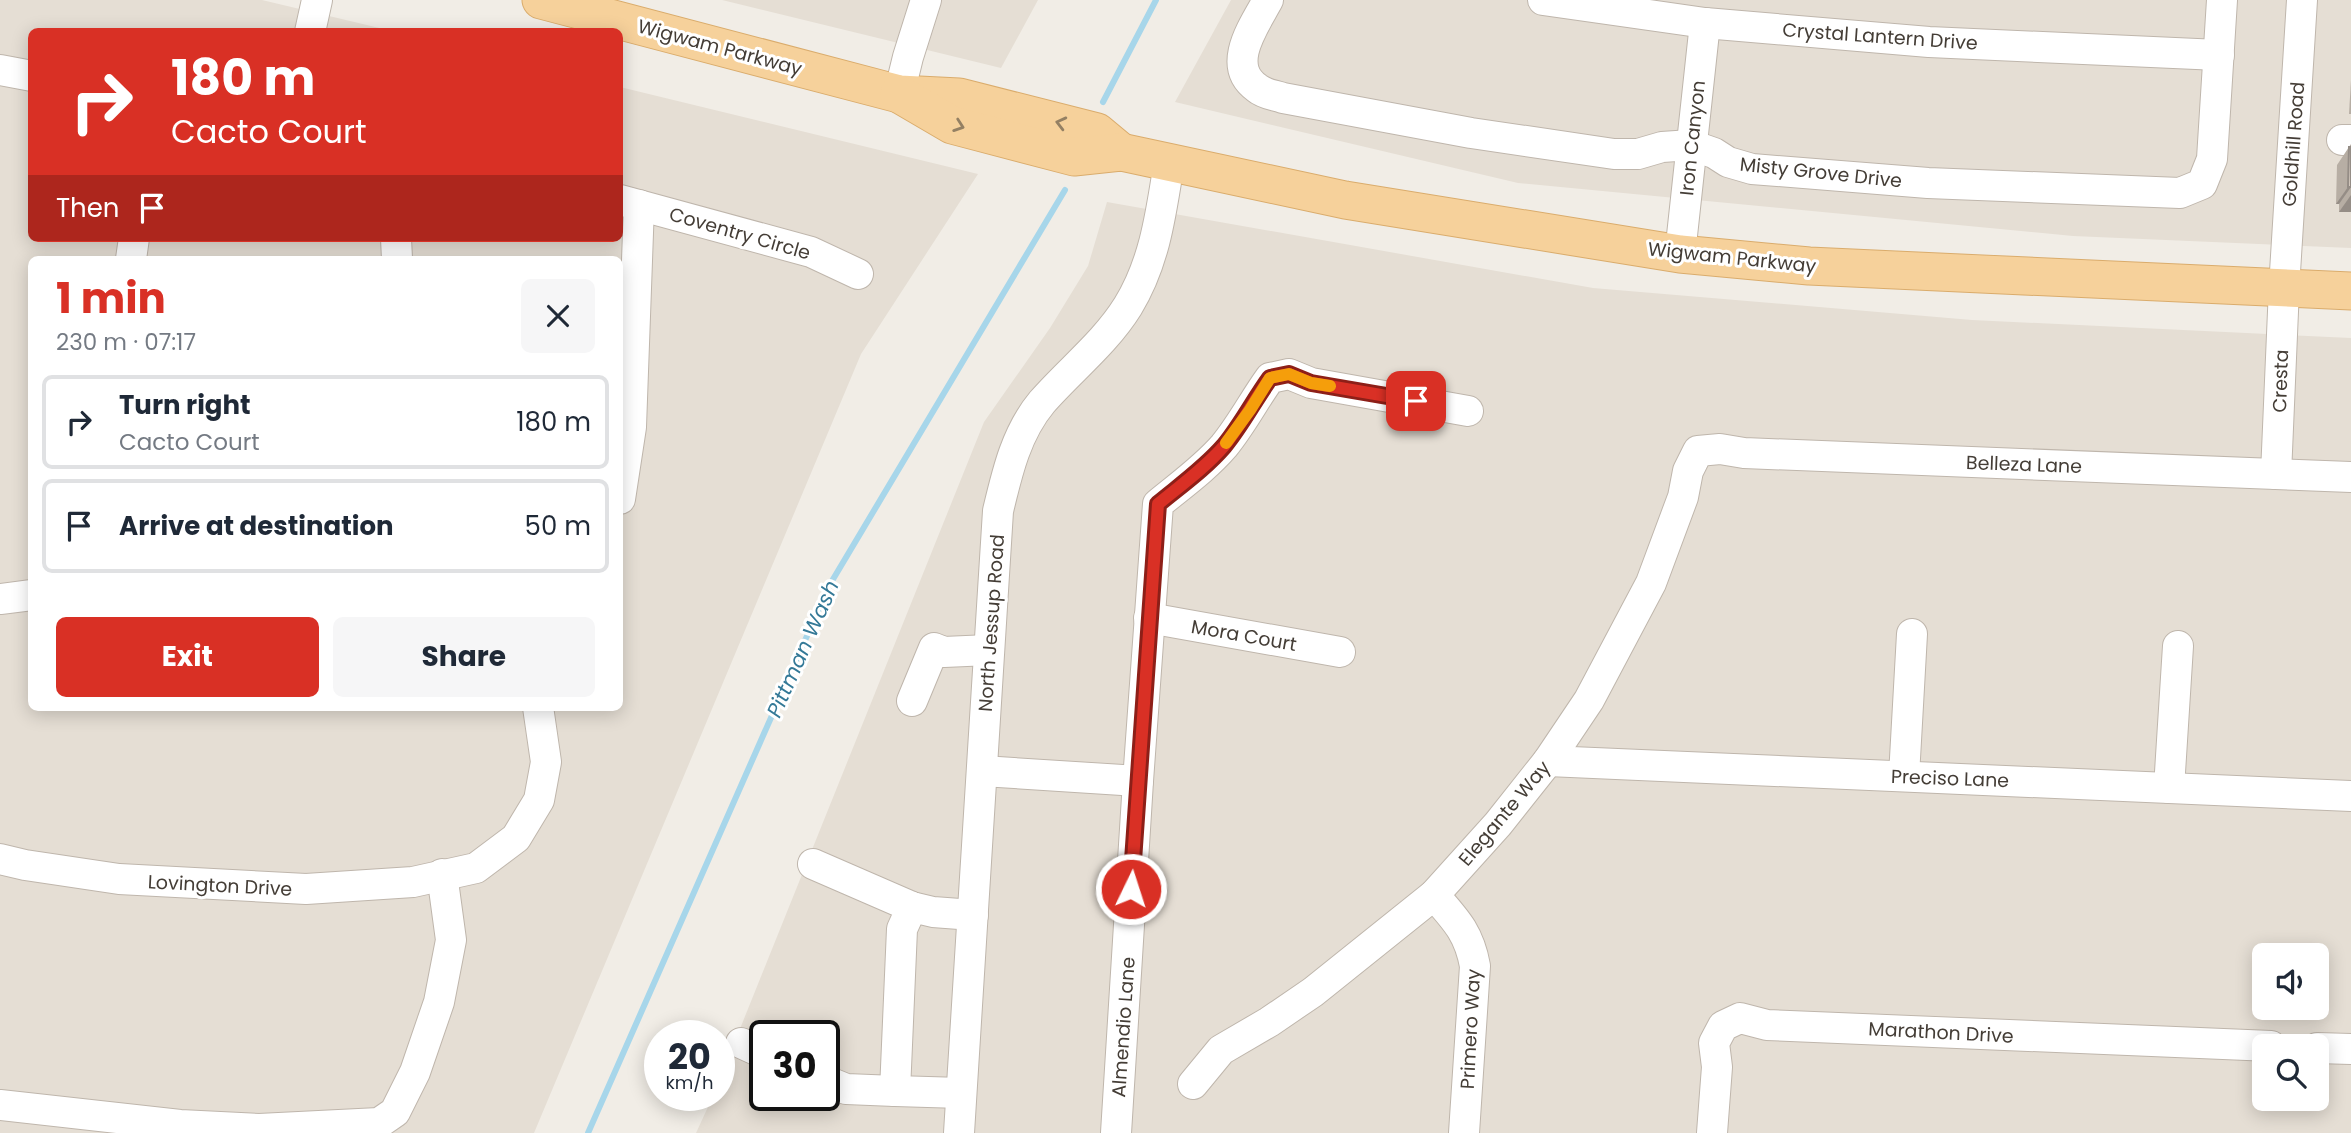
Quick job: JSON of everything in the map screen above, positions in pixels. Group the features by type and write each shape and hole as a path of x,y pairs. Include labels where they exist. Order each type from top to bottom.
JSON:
{"main road":[{"name":"Wigwam Parkway","path":"541,0 899,94 952,125 1073,157 1121,152 1345,200 1680,254 1809,266 2351,291"}],"street":[{"path":"311,28 317,0"},
{"path":"899,94 926,0"},
{"name":"Misty Grove Drive","path":"1268,0 1246,42 1242,62 1245,77 1259,90 1283,98 1471,133 1614,154 1638,154 1662,147 1691,145 1714,153 1728,162 1752,169 1928,183 2180,193 2202,184 2212,159 2219,55"},
{"name":"Crystal Lantern Drive","path":"1543,0 1705,23 1928,41 2219,55"},
{"path":"2219,55 2222,0"},
{"name":"Goldhill Road","path":"2284,288 2302,0"},
{"name":"Iron Canyon","path":"1680,254 1705,23"},
{"path":"0,70 28,75"},
{"name":"North Jessup Road","path":"958,1133 998,511 1008,469 1021,435 1040,404 1103,340 1127,308 1146,274 1158,234 1169,163"},
{"path":"623,479 631,427 629,202"},
{"name":"Coventry Circle","path":"629,202 811,252 858,274"},
{"name":"Cresta","path":"2276,474 2284,288"},
{"name":"Almendio Lane","path":"1116,1133 1158,504 1202,468 1223,446 1270,378 1289,374 1311,383 1468,411"},
{"name":"Belleza Lane","path":"1698,451 1720,449 1744,453 2351,477"},
{"name":"Elegante Way","path":"1193,1084 1222,1050 1313,992 1434,895 1548,761 1595,688 1651,583 1683,497 1688,471 1698,451"},
{"path":"0,599 28,596"},
{"name":"Mora Court","path":"1149,618 1340,652"},
{"path":"1904,776 1912,634"},
{"path":"2169,788 2178,646"},
{"path":"912,701 934,649 944,652 989,650"},
{"name":"Lovington Drive","path":"0,859 119,879 306,889 413,882 476,868 516,838 539,800 546,762 539,711"},
{"name":"Preciso Lane","path":"1548,761 2351,796"},
{"path":"982,771 1138,781"},
{"path":"813,864 912,907 933,912 973,915"},
{"path":"0,1105 180,1125 259,1129 379,1123 395,1112 415,1072 439,1002 451,940 442,874"},
{"name":"Primero Way","path":"1434,895 1460,925 1471,946 1475,966 1464,1133"},
{"path":"895,1091 902,929 912,907"},
{"name":"Marathon Drive","path":"1712,1133 1717,1067 1714,1042 1723,1026 1740,1018 1766,1025 2252,1045"},
{"path":"2329,1048 2351,1049"},
{"path":"840,1087 846,1089 961,1093"}],"shaded area":[{"path":"0,0 262,0 379,28 28,28 28,242 623,242 623,88 978,174 861,354 534,1133 0,1133"},
{"path":"722,0 1038,0 1001,68"},
{"path":"1231,0 2351,0 2351,248 2073,236 1518,183 1175,102"},
{"path":"1107,202 1593,288 1972,320 2351,338 2351,1133 696,1133 706,1111 735,1111 735,1041 984,422 1050,328 1088,266"}],"building":[{"path":"2351,147 2351,187 2348,187"}],"waterway":[{"name":"Pittman Wash","path":"1103,102 1156,0"},
{"name":"Pittman Wash","path":"588,1133 829,586 1065,190"}],"slow traffic":[{"path":"1226,443 1270,378 1289,374 1311,383 1330,386"}],"route":[{"path":"1131,889 1158,504 1202,468 1223,446 1270,378 1289,374 1311,383 1416,401"}]}
